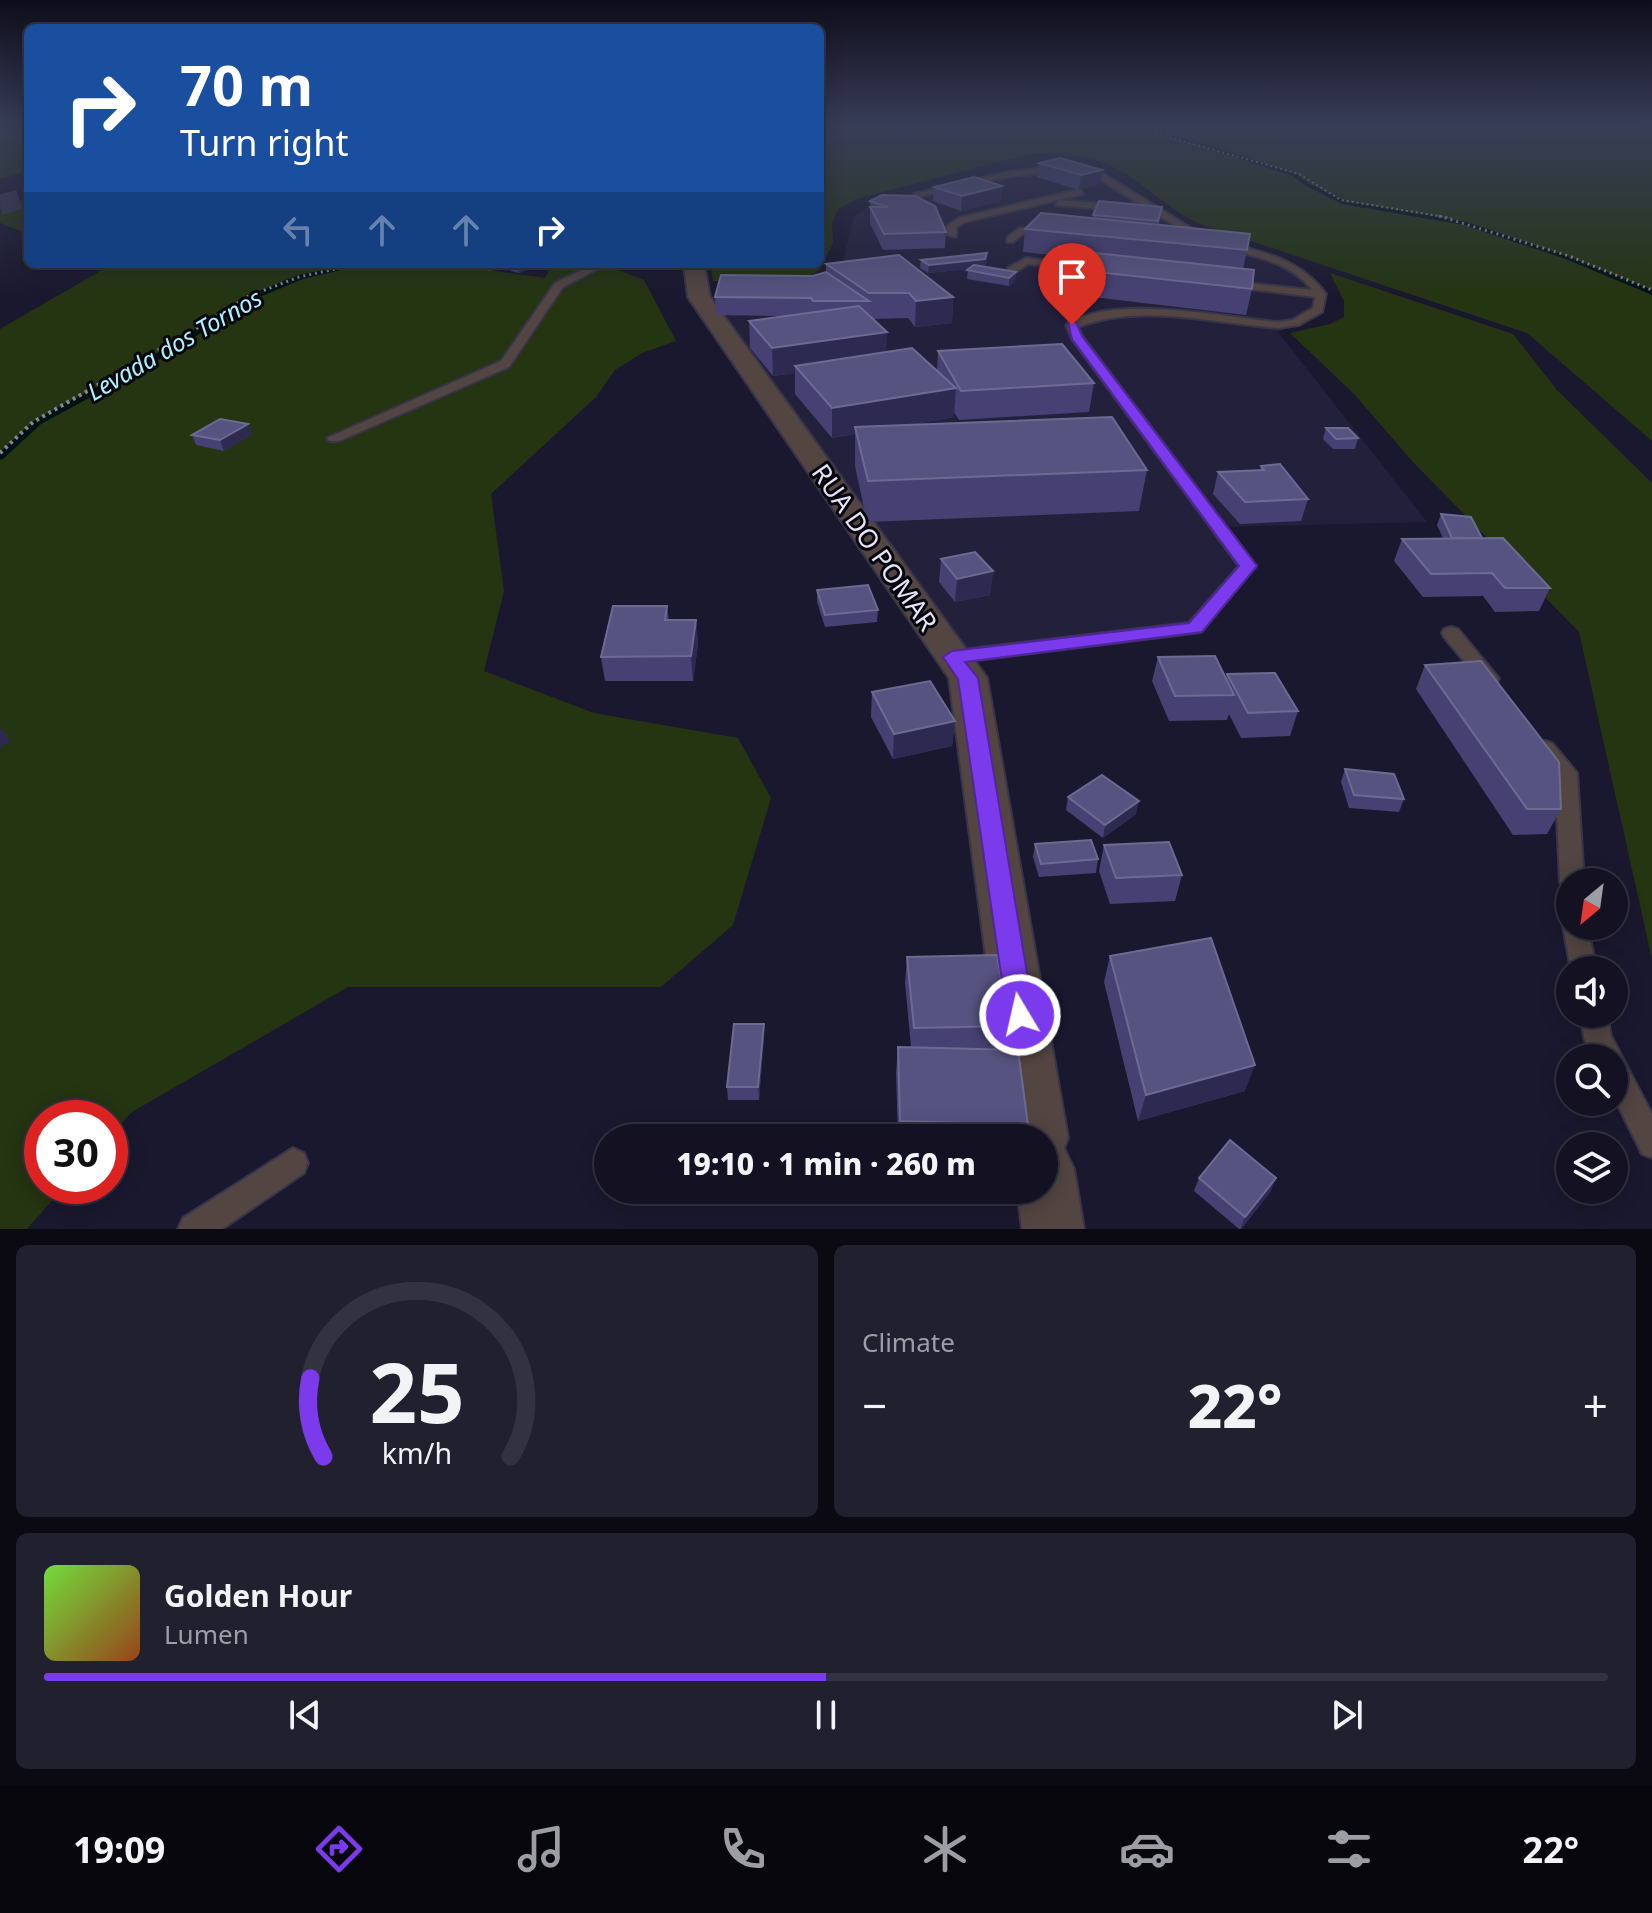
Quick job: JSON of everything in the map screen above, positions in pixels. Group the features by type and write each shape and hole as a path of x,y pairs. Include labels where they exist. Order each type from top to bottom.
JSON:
{"street":[{"name":"RUA DO POMAR","path":"695,268 699,297 968,678 1037,1124"},
{"path":"1049,1204 1053,1229"}],"lane":[{"path":"918,194 978,182"},
{"path":"1111,182 1211,242"},
{"path":"953,235 952,226 962,220 1080,192"},
{"path":"1040,202 1154,208"},
{"path":"1010,240 1022,230 1063,232"},
{"path":"952,657 1195,628 1248,566 1076,336 1072,325 1091,315 1120,311 1278,325 1295,323 1318,310 1321,294 1309,276 1295,267 1211,242 1185,242"},
{"path":"1012,270 1026,261 1117,271"},
{"path":"334,438 505,364 559,285 563,268"},
{"path":"559,285 594,268"},
{"path":"1223,283 1321,294"},
{"path":"1451,633 1499,691"},
{"path":"1527,726 1566,773 1571,868"},
{"path":"1628,1096 1652,1144"},
{"path":"194,1229 293,1163"}],"path":[{"path":"1308,182 1347,202 1468,223 1569,256 1652,290"},
{"path":"0,453 33,422 145,361 249,296 299,277 340,268"}],"shaded area":[{"path":"973,182 1105,182 1211,242 1275,259 1309,276 1321,294 1310,315 1278,332 1427,522 1220,527 1248,566 1195,628 952,657 699,297 838,286 853,218 877,200"}],"green space":[{"path":"824,182 920,182 859,198 838,209 832,224 833,243 824,261"},
{"path":"1138,182 1652,182 1652,441 1527,333 1203,225"},
{"path":"24,199 24,232 0,223 0,204"},
{"path":"106,268 473,268 545,278 550,268 613,268 644,280 676,341 642,353 615,370 596,397 491,494 504,591 484,671 594,713 738,738 771,798 733,925 661,987 348,987 128,1116 128,1100 24,1100 24,1204 49,1204 27,1229 0,1229 0,329"},
{"path":"711,268 820,268 805,281 713,281"},
{"path":"1330,273 1513,334 1557,390 1652,483 1652,959 1579,632 1413,462 1354,394 1290,333 1330,324 1344,317 1344,301"}],"building":[{"path":"953,182 991,182 1002,186 962,196 934,187"},
{"path":"882,195 915,196 935,206 946,232 884,234 870,207 888,207 870,201"},
{"path":"1099,201 1162,207 1158,221 1093,215"},
{"path":"1041,213 1250,234 1247,250 1025,229"},
{"path":"1086,252 1254,270 1252,289 1078,270"},
{"path":"987,253 985,259 929,265 921,260"},
{"path":"899,255 953,297 916,301 909,293 869,293 826,264"},
{"path":"974,265 1016,272 1009,278 967,270"},
{"path":"826,272 869,301 715,297 721,275 813,276"},
{"path":"859,306 887,332 772,348 749,321"},
{"path":"1062,344 1094,383 961,391 938,351"},
{"path":"912,348 956,388 832,408 795,366"},
{"path":"1112,417 1147,470 868,481 855,427"},
{"path":"220,419 248,424 220,440 192,435"},
{"path":"1326,428 1348,428 1358,438 1336,439"},
{"path":"1280,464 1308,499 1245,502 1218,472 1264,470 1261,466"},
{"path":"1441,514 1471,517 1482,538 1452,538"},
{"path":"1503,538 1550,588 1505,588 1492,573 1431,574 1402,539"},
{"path":"975,552 993,571 957,579 941,559"},
{"path":"868,585 878,610 825,615 817,590"},
{"path":"613,606 667,606 665,620 696,620 691,656 601,657"},
{"path":"1215,656 1234,695 1175,696 1158,657"},
{"path":"1481,661 1559,762 1561,809 1527,809 1425,665"},
{"path":"1275,673 1298,711 1248,713 1227,674"},
{"path":"930,681 955,721 894,734 872,692"},
{"path":"1345,769 1394,774 1404,799 1354,795"},
{"path":"1102,775 1139,801 1105,825 1068,797"},
{"path":"1091,840 1098,859 1041,864 1035,844"},
{"path":"1169,842 1182,875 1116,878 1104,845"},
{"path":"1211,938 1255,1065 1146,1095 1110,956"},
{"path":"997,955 1010,1026 914,1028 907,957"},
{"path":"734,1024 764,1024 758,1087 727,1087"},
{"path":"898,1047 1018,1050 1028,1124 900,1121"},
{"path":"1230,1140 1276,1178 1245,1217 1199,1178"}],"waterway":[{"name":"Levada dos Tornos","path":"1304,182 1344,203 1465,223 1565,257 1652,293"},
{"name":"Levada dos Tornos","path":"0,457 38,422 149,362 252,297 301,277 344,268"}],"tunnel":[{"path":"0,205 24,198"}],"route":[{"path":"1020,1015 968,678 952,657 1195,628 1248,566 1076,336 1072,325"}]}
